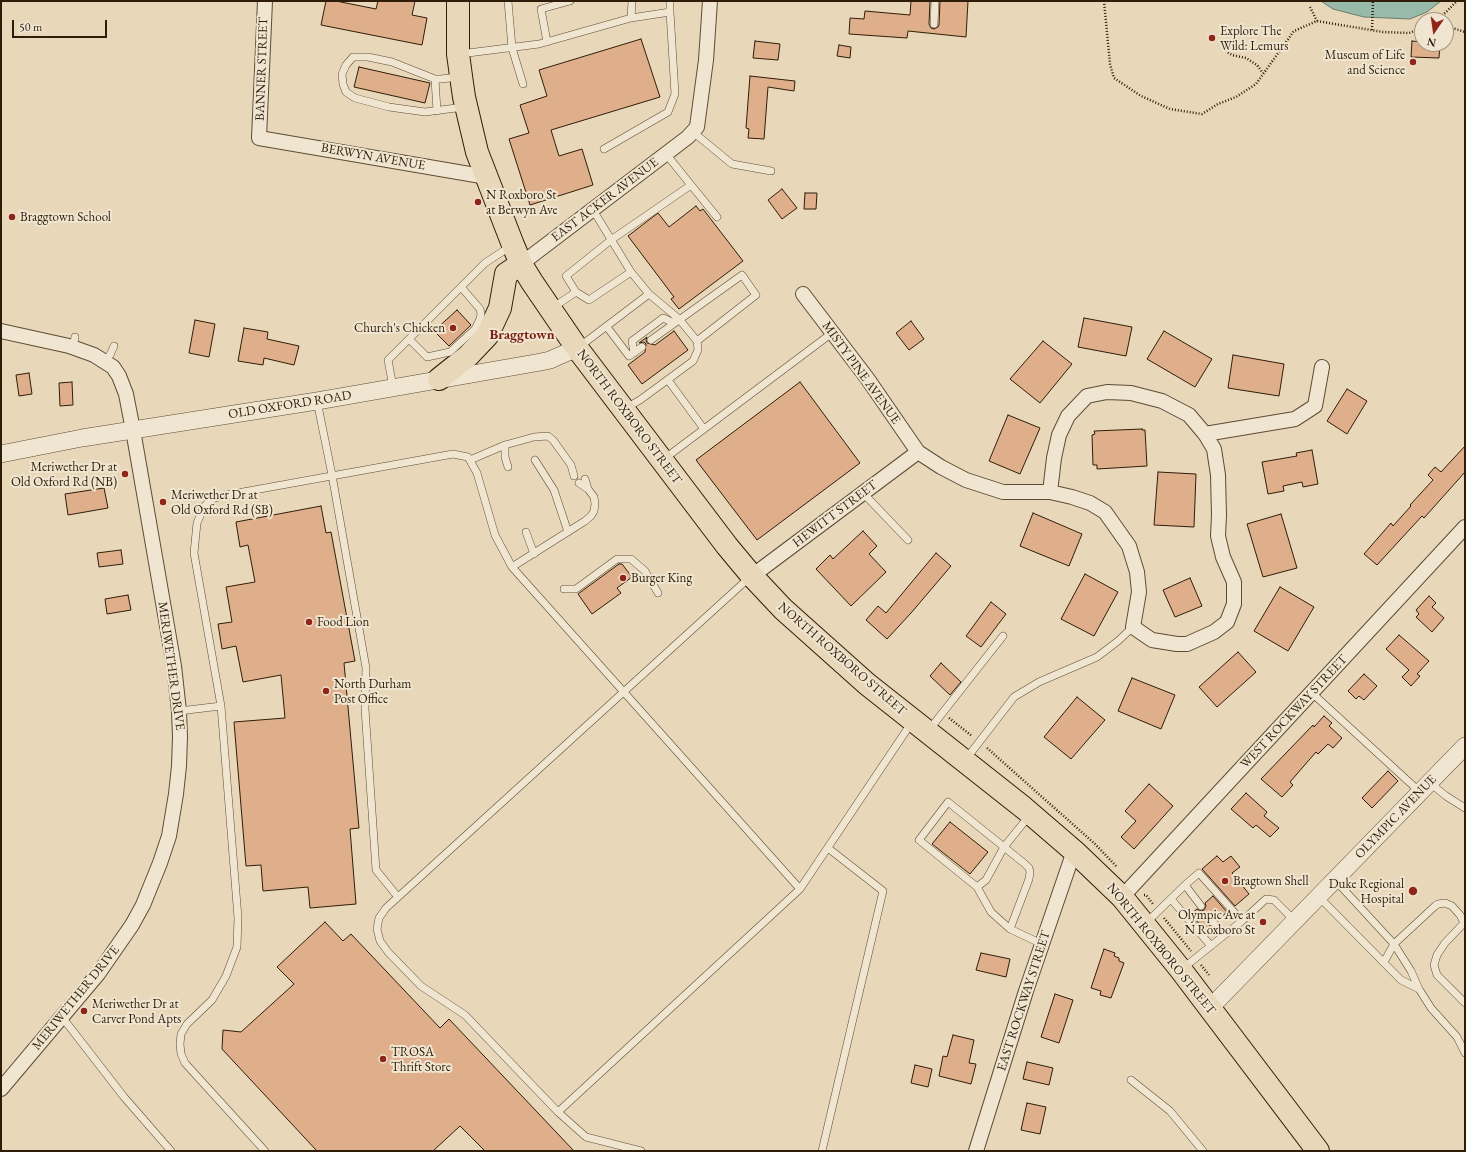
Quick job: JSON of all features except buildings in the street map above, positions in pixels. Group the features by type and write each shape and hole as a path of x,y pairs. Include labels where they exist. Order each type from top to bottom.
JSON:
{"main road":[{"name":"NORTH ROXBORO STREET","path":"458,1 458,54 460,76 466,107 477,152 517,254 550,309 623,409 727,546 752,576 783,609 867,684 1030,814 1074,851 1122,897 1152,918 1188,964 1210,1008 1318,1151"},
{"path":"440,379 479,346 487,336 500,308 506,274 517,254"}],"street":[{"name":"BANNER STREET","path":"259,138 265,1"},
{"path":"691,134 697,127 706,60 710,1"},
{"name":"EAST ACKER AVENUE","path":"517,254 593,210 691,134"},
{"name":"BERWYN AVENUE","path":"259,138 487,177"},
{"name":"MISTY PINE AVENUE","path":"803,294 867,378 918,452"},
{"name":"MERIWETHER DRIVE","path":"1,331 74,342 113,367 124,388 133,430 174,666 179,711 180,766 169,836 143,905 132,925 98,974 3,1083"},
{"name":"OLD OXFORD ROAD","path":"1,454 133,430 317,401 550,360 578,348"},
{"path":"1205,434 1295,419 1314,406 1322,367"},
{"path":"918,452 941,467 966,480 1002,492 1050,492 1090,503 1105,512 1129,546 1137,572 1139,592 1133,627 1152,640 1187,644 1214,632 1227,622 1234,604 1234,582 1223,557 1218,536 1218,475 1214,449 1205,434 1189,415 1162,401 1131,393 1107,392 1087,396 1068,416 1059,435 1054,458 1050,492"},
{"name":"HEWITT STREET","path":"752,576 918,452"},
{"name":"WEST ROCKWAY STREET","path":"1122,897 1465,527"},
{"name":"OLYMPIC AVENUE","path":"1210,1008 1465,746"},
{"name":"EAST ROCKWAY STREET","path":"976,1151 1026,991 1074,851"}],"lane":[{"path":"508,1 512,48 523,84"},
{"path":"547,42 541,9 570,1"},
{"path":"631,18 632,1"},
{"path":"604,149 668,112 675,94 670,1"},
{"path":"934,24 935,1"},
{"path":"458,54 512,48 547,42 631,18 670,12"},
{"path":"460,76 435,79 392,62 368,57 353,57 346,65 342,74 346,92 355,98 403,109 425,112 466,107"},
{"path":"435,79 437,111"},
{"path":"691,134 732,164 771,171"},
{"path":"666,154 717,217"},
{"path":"632,272 589,300 576,292 566,276 612,240 691,185"},
{"path":"593,210 632,272 649,294 697,341 698,350 693,361 640,400 623,409"},
{"path":"393,388 388,360 484,263 517,254"},
{"path":"651,340 742,275 756,294 697,341"},
{"path":"409,339 427,356 450,352 475,329 480,319 480,309 461,287"},
{"path":"550,309 576,292"},
{"path":"578,348 649,294"},
{"path":"634,353 632,341 663,318 676,321"},
{"path":"606,326 629,356 642,347"},
{"path":"662,460 832,333"},
{"path":"104,361 110,355 114,346"},
{"path":"668,380 704,429"},
{"path":"317,401 332,475 366,668 365,709 376,870 398,897"},
{"path":"470,460 505,445 534,437 548,436 553,440 577,474"},
{"path":"505,445 505,457 508,467"},
{"path":"265,1151 185,1063 181,1054 180,1044 181,1034 187,1024 212,1000 226,976 237,947 238,918 221,706 194,553 196,523 204,507 210,500 221,496 453,454 468,457 477,473 495,535 512,567 800,890"},
{"path":"535,460 554,490 568,532"},
{"path":"512,567 585,521 594,511 594,497 582,481"},
{"path":"863,493 908,540"},
{"path":"526,532 534,554"},
{"path":"564,589 576,589 617,559 631,559 645,571 658,593"},
{"path":"641,1151 586,1137 558,1112 465,1016 421,986 388,952 380,941 378,929 379,918 386,908 752,576"},
{"path":"965,761 1014,697 1039,682 1097,657 1133,627"},
{"path":"558,1112 800,890 828,848 920,726 943,713 1003,636"},
{"path":"1312,693 1425,788 1446,796 1465,808"},
{"path":"179,711 221,706"},
{"path":"1010,930 1030,872 1029,868 948,802 919,840 977,887 991,912 1010,930 1042,944"},
{"path":"977,887 986,880 1004,847 1030,814"},
{"path":"822,1151 883,891 828,848"},
{"path":"1152,918 1199,873 1242,920"},
{"path":"1335,880 1394,944 1411,971 1419,989 1431,1008 1457,1037 1465,1053"},
{"path":"1184,886 1201,906"},
{"path":"1319,897 1400,980 1419,989"},
{"path":"1171,899 1211,946"},
{"path":"1188,964 1266,899 1274,900 1295,921"},
{"path":"1384,962 1394,944 1434,906 1445,903 1452,906 1464,922 1437,955 1434,965 1437,975 1465,1004"},
{"path":"1214,923 1224,935"},
{"path":"62,1017 124,1097 171,1151"},
{"path":"1131,1080 1170,1111 1203,1151"}],"path":[{"path":"1104,1 1110,64 1114,78 1140,96 1170,109 1202,114 1218,104 1236,97 1256,84 1294,31 1316,21 1384,32 1409,33 1414,31"},
{"path":"1372,30 1373,1"},
{"path":"1446,12 1457,1"},
{"path":"1310,7 1316,21"},
{"path":"1454,29 1465,32"},
{"path":"1224,45 1227,52 1232,55 1246,58 1258,65 1263,73"},
{"path":"943,713 979,742 1095,844 1123,872"},
{"path":"1144,895 1146,895 1152,918 1188,964 1209,975"}],"shaded area":[{"path":"1321,1 1441,1 1427,12 1414,12 1414,17 1410,19 1364,17 1333,9"}],"place":[{"name":"Explore The Wild: Lemurs","path":"1212,38"},
{"name":"Museum of Life and Science","path":"1413,62"},
{"name":"N Roxboro St at Berwyn Ave","path":"478,202"},
{"name":"Braggtown School","path":"12,217"},
{"name":"Church's Chicken","path":"453,328"},
{"name":"Meriwether Dr at Old Oxford Rd (NB)","path":"125,474"},
{"name":"Meriwether Dr at Old Oxford Rd (SB)","path":"163,502"},
{"name":"Burger King","path":"623,578"},
{"name":"Food Lion","path":"309,622"},
{"name":"North Durham Post Office","path":"326,691"},
{"name":"Bragtown Shell","path":"1225,881"},
{"name":"Duke Regional Hospital","path":"1413,891"},
{"name":"Olympic Ave at N Roxboro St","path":"1263,922"},
{"name":"Meriwether Dr at Carver Pond Apts","path":"84,1011"},
{"name":"TROSA Thrift Store","path":"383,1059"}],"district":[{"name":"Braggtown","path":"522,335"}]}
